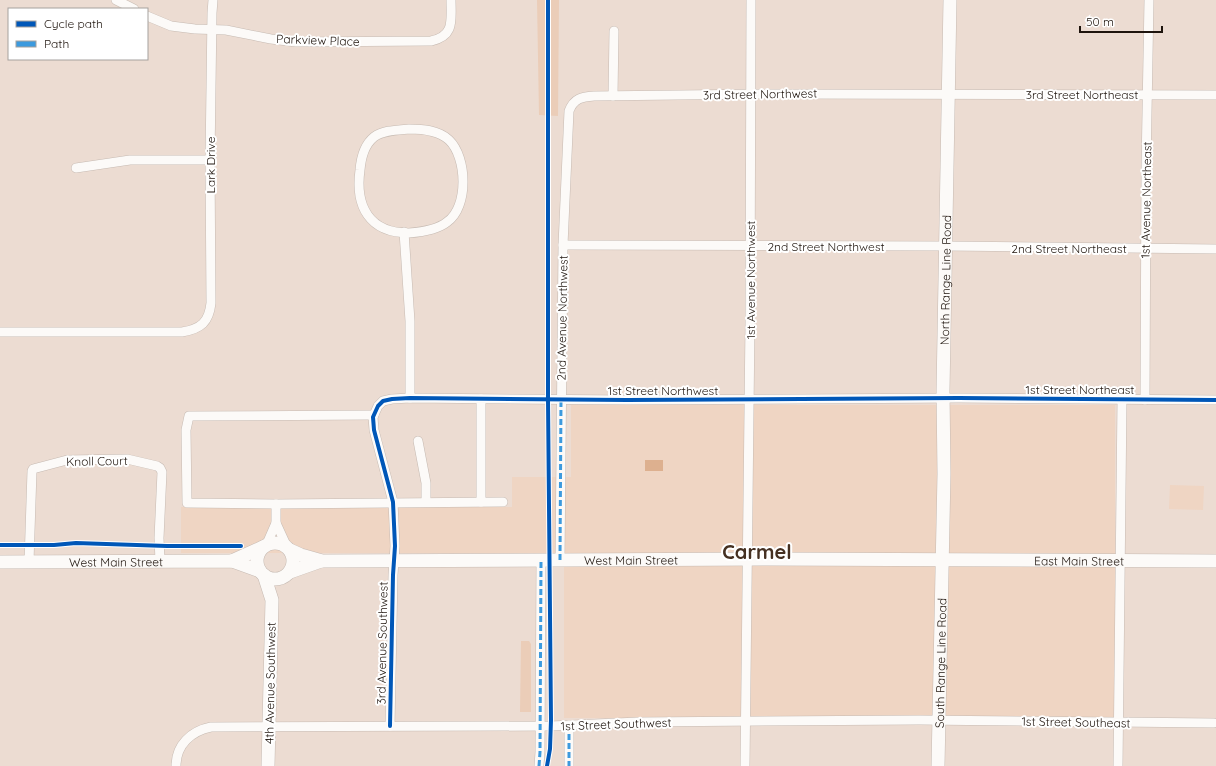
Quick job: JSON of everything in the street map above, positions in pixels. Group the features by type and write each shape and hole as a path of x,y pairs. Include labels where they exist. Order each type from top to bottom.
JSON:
{"main road":[{"name":"North Range Line Road","path":"942,560 945,246 950,0"},
{"path":"272,600 288,574 294,564 294,559 289,549 279,543 265,546 259,553 257,561 262,573 275,580 288,574"},
{"name":"West Main Street","path":"232,561 265,546"},
{"name":"West Main Street","path":"289,549 321,561 748,559 942,560"},
{"name":"East Main Street","path":"942,560 1216,561"},
{"name":"South Range Line Road","path":"938,766 942,560"},
{"name":"West Main Street","path":"0,562 232,561 262,573"},
{"name":"West Main Street","path":"288,574 321,561"},
{"name":"4th Avenue Southwest","path":"262,573 272,600 268,766"}],"street":[{"path":"116,0 132,8"},
{"name":"Lark Drive","path":"0,332 182,332 193,330 200,326 208,317 211,303 210,160 213,0"},
{"name":"Parkview Place","path":"148,16 171,26 195,29 226,30 271,39 296,42 430,41 443,37 450,29 451,0"},
{"name":"1st Avenue Northwest","path":"745,766 752,94 751,0"},
{"name":"1st Avenue Northeast","path":"1145,400 1149,0"},
{"path":"613,96 614,31"},
{"name":"3rd Street Northwest","path":"574,102 583,97 613,96 948,94"},
{"name":"3rd Street Northeast","path":"948,94 1216,95"},
{"name":"2nd Avenue Northwest","path":"560,560 563,246 569,111 574,102"},
{"path":"409,129 424,129 436,132 448,139 458,150 462,164 462,192 460,204 455,215 447,223 426,231 404,232 389,230 377,225 369,218 362,205 359,174 361,158 366,146 374,137 385,132 409,129"},
{"path":"76,168 130,160 210,160"},
{"path":"404,232 410,321 410,398"},
{"name":"2nd Street Northwest","path":"563,246 945,246"},
{"name":"2nd Street Northeast","path":"945,246 1216,248"},
{"name":"1st Street Northwest","path":"374,415 378,406 383,401 392,398 561,400 943,399"},
{"path":"481,399 481,502"},
{"name":"1st Street Northeast","path":"943,399 1216,400"},
{"path":"1118,766 1122,400"},
{"path":"374,415 189,416 186,430 187,503 276,504 503,502"},
{"name":"3rd Avenue Southwest","path":"374,415 374,430 393,502 395,546 390,726"},
{"path":"418,441 426,483 426,502"},
{"name":"Knoll Court","path":"29,562 33,469 67,460 127,459 157,466 162,472 159,538 160,561"},
{"path":"265,546 276,523 276,504"},
{"path":"276,523 289,549"},
{"path":"539,766 541,561"},
{"name":"1st Street Southwest","path":"176,766 176,760 186,738 202,729 211,727 540,726 615,722 939,720"},
{"name":"1st Street Southeast","path":"939,720 1214,723"},
{"path":"569,725 569,766"}],"shaded area":[{"path":"537,0 559,0 558,116 539,115"},
{"path":"571,405 1115,405 1115,718 564,718 564,553 181,553 181,507 512,507 512,477 571,477"},
{"path":"645,460 663,460 663,471 645,471"},
{"path":"1170,485 1204,486 1203,510 1169,509"},
{"path":"521,641 529,641 531,644 531,712 520,712"}],"marked path":[{"path":"560,560 561,399"},
{"path":"539,766 541,561"},
{"path":"569,725 569,766"}],"cycle path":[{"path":"547,766 550,749 551,720 548,399 548,0"},
{"path":"390,726 395,546 393,502 374,430 373,417 378,406 383,401 410,398 627,400 959,398 1216,400"},
{"path":"0,545 54,545 76,543 167,546 241,546"}],"district":[{"name":"Carmel","path":"757,551"}]}
